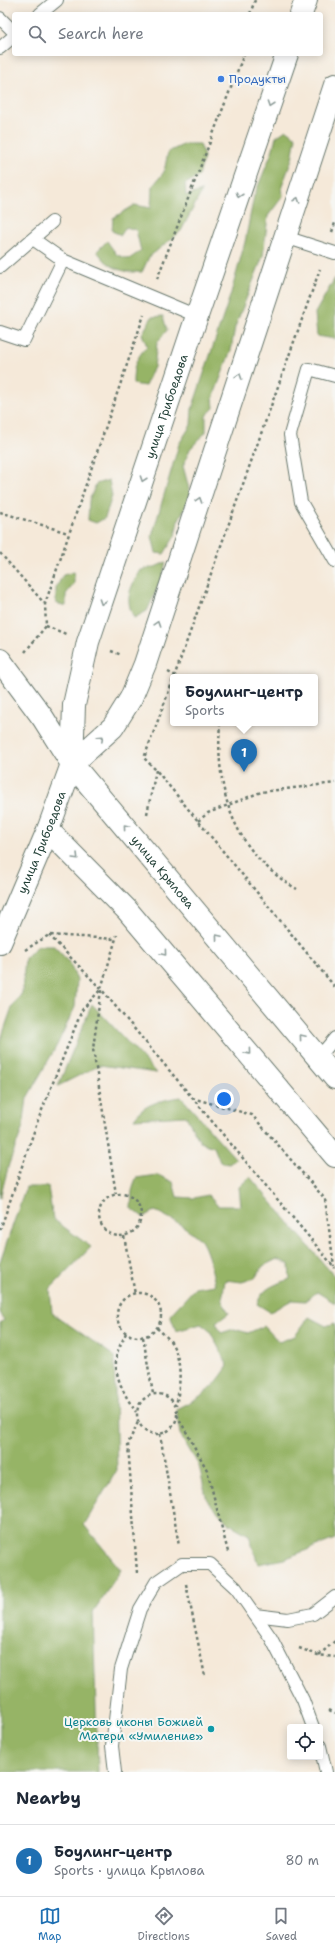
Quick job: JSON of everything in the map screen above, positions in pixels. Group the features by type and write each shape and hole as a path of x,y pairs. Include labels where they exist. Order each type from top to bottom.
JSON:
{"main road":[{"path":"302,12 306,0"},
{"name":"улица Грибоедова","path":"0,943 48,830 72,764 74,705 88,642 197,316 286,56"},
{"name":"улица Грибоедова","path":"72,764 114,727 134,691 147,657 335,85"},
{"name":"улица Крылова","path":"5,666 43,718 72,764 319,1057 335,1078"},
{"path":"48,830 127,910 335,1156"}],"lane":[{"path":"42,12 57,0"},
{"path":"0,18 12,30"},
{"path":"0,48 12,38"},
{"path":"0,267 52,222"},
{"path":"285,237 331,252"},
{"path":"33,239 63,260 197,316"},
{"path":"0,332 24,340 63,260"},
{"path":"335,376 309,369 290,435 301,502 335,561"},
{"path":"319,1057 335,1038"},
{"path":"115,1772 112,1746 121,1669 140,1609 156,1582 182,1564 210,1564 236,1588 271,1638 303,1700 312,1724"},
{"path":"255,1615 288,1619 313,1614 335,1597"},
{"path":"323,1759 326,1772"}],"path":[{"path":"251,12 254,0"},
{"path":"5,666 46,626 45,604 68,533 151,296 243,56"},
{"path":"177,674 331,252 335,223"},
{"path":"0,512 68,533"},
{"path":"0,553 45,604"},
{"path":"170,688 144,758 156,770 335,987"},
{"path":"220,726 218,751 221,779 227,805 237,828 254,854 278,878 297,889"},
{"path":"142,846 156,770"},
{"path":"198,821 208,813 261,792 335,783"},
{"path":"116,1194 93,1049 101,990 115,939 127,910"},
{"path":"25,950 49,934 115,939"},
{"path":"49,934 101,990 334,1267"},
{"path":"0,1230 38,1120 82,1010 101,990"},
{"path":"192,1098 252,1115 324,1199 334,1267"},
{"path":"116,1194 126,1194 134,1199 140,1206 142,1216 139,1225 133,1232 124,1236 115,1235 106,1231 101,1224 99,1214 102,1205 108,1198 116,1194"},
{"path":"124,1236 135,1294"},
{"path":"135,1294 143,1294 151,1297 157,1304 160,1311 160,1320 157,1328 150,1334 143,1337 134,1337 126,1333 120,1327 117,1319 117,1311 120,1303 127,1297 135,1294"},
{"path":"157,1328 172,1344 179,1364 180,1384 176,1406 178,1415 207,1470 236,1588"},
{"path":"126,1333 117,1354 118,1378 125,1397 136,1413 138,1422 147,1432 151,1434 160,1434 169,1430 175,1424 178,1415"},
{"path":"143,1337 153,1394"},
{"path":"136,1413 142,1400 153,1394 162,1394 170,1398 176,1406"},
{"path":"138,1422 128,1444 140,1609"},
{"path":"160,1434 182,1564 205,1676"},
{"path":"271,1638 318,1655 335,1658"},
{"path":"318,1655 335,1641"}],"green space":[{"path":"286,130 296,137 292,159 282,186 283,196 268,216 263,256 235,327 231,350 213,398 214,408 206,416 206,432 190,449 183,466 191,496 178,521 175,536 164,554 156,553 152,536 179,444 191,425 192,409 231,293 245,242 254,196 272,152 276,137"},
{"path":"185,144 200,144 204,157 199,176 185,184 186,196 202,191 181,231 149,257 142,272 128,272 116,268 106,262 97,251 107,241 117,255 129,259 141,251 136,230 126,227 121,235 112,231 113,218 135,205 151,208 152,187 164,172 168,152"},
{"path":"335,278 335,339 317,336 315,313"},
{"path":"163,316 167,330 157,343 154,367 145,386 133,384 136,364 140,355 147,346 142,334 152,317"},
{"path":"109,480 112,496 105,518 96,523 88,520 89,501 96,484"},
{"path":"166,562 162,578 147,611 134,618 129,605 129,599 131,588 137,576 141,570 155,567"},
{"path":"74,572 74,584 66,594 66,606 56,603 56,588 63,575"},
{"path":"38,946 54,946 69,962 77,980 75,1007 57,1045 27,1098 23,1127 9,1164 0,1198 0,1042 12,1007 22,993 25,958"},
{"path":"92,1004 156,1073 100,1065 58,1086"},
{"path":"181,1097 236,1159 229,1164 220,1162 214,1147 200,1142 186,1116 134,1119 143,1109 154,1103"},
{"path":"158,1175 173,1182 177,1197 194,1198 208,1195 218,1206 241,1206 239,1187 250,1177 335,1277 335,1303 317,1292 305,1301 292,1300 270,1312 257,1304 260,1298 270,1287 290,1279 289,1264 277,1259 263,1266 255,1278 242,1282 225,1280 222,1301 229,1313 216,1323 221,1333 234,1329 248,1333 264,1326 279,1342 295,1336 309,1317 326,1326 335,1323 335,1539 284,1559 258,1564 249,1535 228,1523 207,1500 199,1466 180,1434 176,1409 206,1392 217,1381 228,1366 210,1331 201,1324 176,1331 170,1315 195,1288 215,1285 208,1257 199,1238 166,1216 155,1211 143,1217 131,1208 132,1191 136,1178"},
{"path":"26,1187 48,1187 53,1219 91,1247 50,1289 52,1313 114,1356 117,1470 84,1525 121,1570 93,1612 98,1772 0,1772 0,1323 4,1320 0,1312 0,1262"}],"place":[{"name":"Продукты","path":"221,79"},
{"name":"Боулинг-центр","path":"244,772"},
{"name":"Церковь иконы Божией Матери «Умиление»","path":"211,1729"}]}
